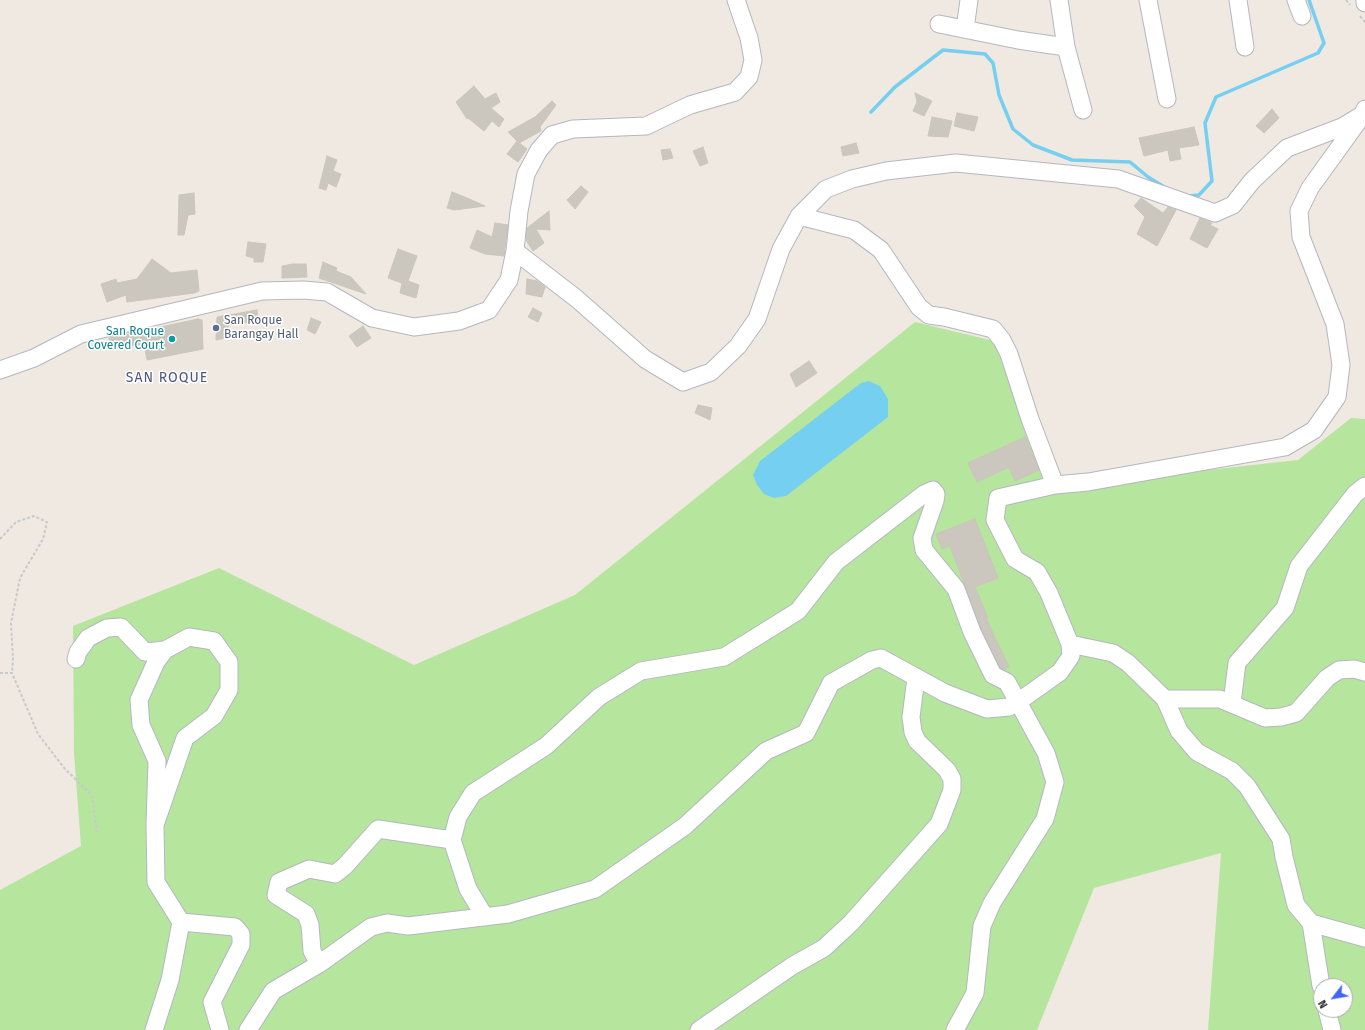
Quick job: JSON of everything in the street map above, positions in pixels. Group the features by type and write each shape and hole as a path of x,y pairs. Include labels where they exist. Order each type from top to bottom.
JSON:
{"street":[{"path":"0,370 34,358 81,334 262,291 303,290 327,292 372,318 414,327 459,321 489,310 509,280 515,251 519,211 526,174 539,150 552,135 573,129 646,126 690,105 735,92 749,77 754,60 749,38 736,0"},
{"path":"965,29 969,0"},
{"path":"1059,0 1066,47 1083,110"},
{"path":"1148,0 1167,99"},
{"path":"1238,0 1245,47"},
{"path":"1296,0 1302,16"},
{"path":"939,24 1018,40 1066,47"},
{"path":"515,251 577,299 645,359 683,382 711,372 738,346 757,319 781,249 799,216 826,189 852,179 886,171 956,163 1118,179 1215,213 1232,205 1252,181 1286,148 1342,127 1364,112"},
{"path":"248,1030 273,991 319,964 371,927 387,923 408,926 508,914 595,889 685,826 766,751 806,733 831,683 872,660 881,658 945,693 987,709 1009,707 1060,672 1071,656 1070,644 1049,593 1037,572 1015,559 995,520 998,498 1052,478 1088,482 1285,447 1314,430 1337,397 1340,364 1335,324 1302,237 1299,211 1310,188 1364,112"},
{"path":"799,216 854,230 881,250 920,307 929,315 944,317 993,330 1002,340 1009,354 1030,419 1052,478"},
{"path":"1232,702 1237,663 1285,608 1299,566 1355,494 1365,486"},
{"path":"485,917 468,889 452,840 458,817 473,793 546,746 599,697 641,671 724,657 798,611 836,562 924,494 933,490 936,494 935,501 922,538 924,550 956,589 972,632 993,675 998,679 1007,682 1046,753 1055,782 1045,819 992,903 982,926 975,993 955,1030"},
{"path":"76,659 78,652 88,638 106,628 121,627 145,652 164,650 189,637 214,641 229,662 228,690 214,716 186,738 155,825"},
{"path":"1070,644 1113,653 1128,663 1164,699 1179,731 1196,752 1232,770 1247,786 1281,839 1296,905 1311,923 1320,978"},
{"path":"154,1030 170,980 182,922 156,882 155,825 157,761 141,725 139,700 156,662 164,650"},
{"path":"1164,699 1220,699 1232,702 1265,718 1281,717 1296,712 1327,678 1339,670 1354,669 1365,672"},
{"path":"699,1030 792,966 824,948 851,923 939,824 952,790 952,779 947,770 917,741 913,732 910,717 916,678"},
{"path":"319,964 312,951 310,925 306,914 276,895 279,882 309,869 335,874 345,866 378,829 452,840"},
{"path":"182,922 235,927 241,934 240,945 212,1002 220,1030"},
{"path":"1311,923 1365,938"},
{"path":"1329,1018 1332,1030"}],"path":[{"path":"0,539 16,522 34,516 47,522 44,539 20,578 11,623 13,659 12,673 38,734 65,769 92,795 97,833"},
{"path":"0,672 12,673"}],"green space":[{"path":"915,322 998,342 1054,487 1298,460 1351,418 1365,419 1365,1030 1208,1030 1221,853 1094,888 1037,1030 0,1030 0,890 81,846 74,753 73,626 219,568 414,665 575,595"}],"water":[{"path":"869,381 880,386 888,399 888,417 786,496 774,498 764,494 757,485 753,475 760,461 861,383"}],"building":[{"path":"474,86 485,99 496,93 500,102 491,108 504,119 499,127 492,121 484,131 468,118 467,119 456,102"},
{"path":"915,93 932,101 924,116 913,111 917,102"},
{"path":"552,101 556,105 540,127 541,131 519,143 508,132 535,117"},
{"path":"1272,109 1279,118 1264,133 1256,126"},
{"path":"957,113 978,117 974,131 954,126"},
{"path":"932,117 952,121 948,137 928,136"},
{"path":"1194,127 1199,145 1179,148 1181,159 1170,161 1168,150 1144,156 1139,138"},
{"path":"517,141 527,149 518,162 507,154"},
{"path":"856,143 859,153 843,156 841,147"},
{"path":"703,147 708,163 700,166 693,151"},
{"path":"670,149 673,158 663,160 661,150"},
{"path":"327,156 337,160 333,171 341,174 336,187 328,183 326,190 319,188"},
{"path":"581,186 588,192 575,209 567,200"},
{"path":"452,192 485,206 454,210 447,208"},
{"path":"194,193 195,214 188,215 184,235 178,235 179,195"},
{"path":"1141,198 1163,213 1168,207 1176,210 1157,246 1137,234 1145,217 1134,206"},
{"path":"549,211 550,230 536,229 544,243 533,251 526,240 527,228"},
{"path":"1200,218 1212,223 1210,225 1218,229 1207,248 1190,239"},
{"path":"495,223 508,225 504,256 485,254 470,248 477,230 492,237"},
{"path":"248,242 266,244 263,262 254,262 254,258 246,256"},
{"path":"398,249 417,256 408,281 419,285 416,298 400,293 402,283 388,278"},
{"path":"152,259 171,273 197,270 199,291 194,293 127,302 126,295 107,302 101,284 116,279 117,283 137,279"},
{"path":"323,262 337,268 336,271 351,277 366,294 319,278"},
{"path":"306,264 307,277 282,278 282,266"},
{"path":"527,279 537,281 545,287 542,297 526,294"},
{"path":"533,308 542,313 538,322 528,317"},
{"path":"257,310 258,321 228,325 230,337 216,340 217,317"},
{"path":"311,318 321,322 315,334 307,330"},
{"name":"San Roque Covered Court","path":"198,319 202,320 203,349 147,360 144,344 111,349 109,338"},
{"path":"363,326 371,338 357,347 349,336"},
{"path":"809,361 817,373 796,387 790,374"},
{"path":"698,405 712,408 710,420 695,413"},
{"path":"1025,437 1039,470 1015,481 1009,467 977,482 968,463"},
{"path":"975,519 998,578 975,587 988,618 986,618 1009,667 1003,669 1000,668 981,628 950,546 942,549 936,534"}],"waterway":[{"path":"1188,196 1199,195 1212,181 1205,123 1216,97 1318,53 1324,43 1309,0"},
{"path":"871,112 895,87 943,50 985,54 993,63 999,95 1013,129 1033,145 1072,160 1130,162 1148,177 1166,188"}],"place":[{"name":"San Roque Barangay Hall","path":"216,328"},
{"name":"San Roque Covered Court","path":"172,339"}],"district":[{"name":"SAN ROQUE","path":"167,378"}]}
